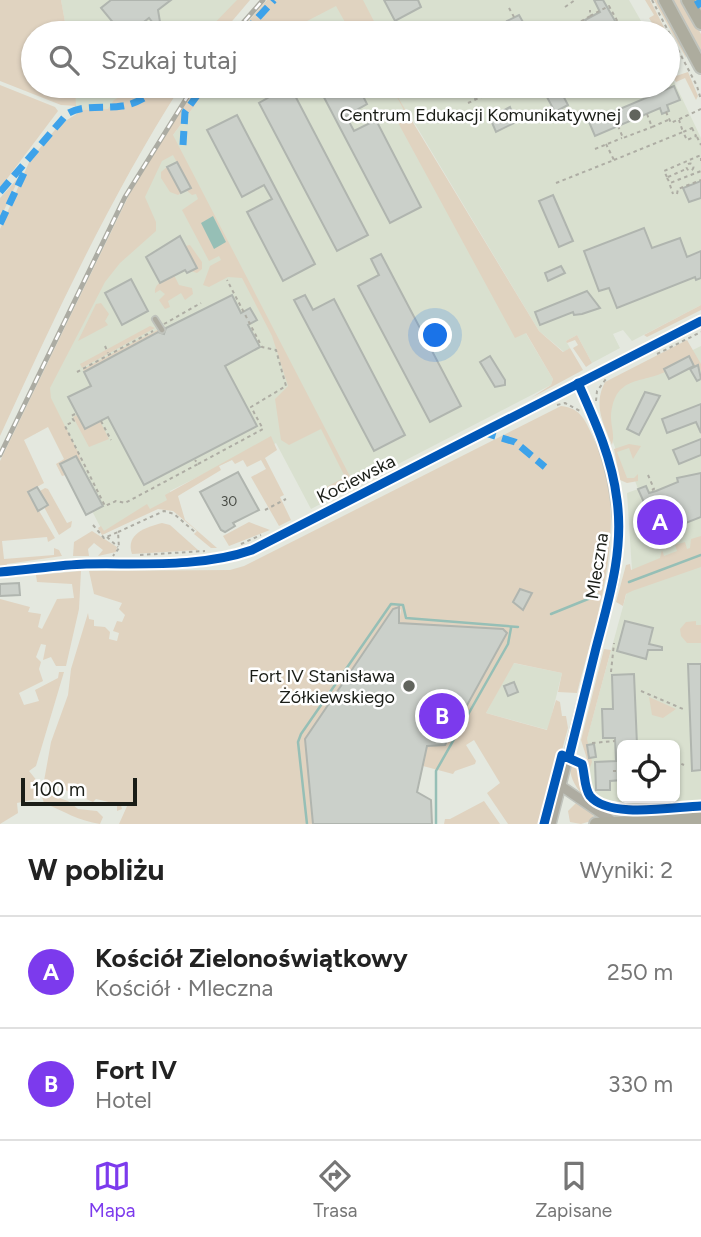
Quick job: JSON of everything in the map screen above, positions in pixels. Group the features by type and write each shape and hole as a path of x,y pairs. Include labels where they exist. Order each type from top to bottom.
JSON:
{"street":[{"path":"665,0 676,21"},
{"path":"688,0 701,23"},
{"path":"680,28 701,67"},
{"name":"Kociewska","path":"0,572 232,557 297,528 701,321"},
{"name":"Mleczna","path":"552,820 613,582 619,546 618,503 610,463 597,424 578,383"},
{"path":"561,786 612,821"},
{"path":"596,824 701,818"},
{"path":"552,820 562,824"}],"lane":[{"path":"155,318 161,329"}],"path":[{"path":"565,7 575,0"},
{"path":"652,0 663,21"},
{"path":"582,21 609,6 617,21"},
{"path":"509,8 514,17"},
{"path":"590,10 590,16"},
{"path":"680,54 697,86 701,100"},
{"path":"468,103 479,98"},
{"path":"666,112 671,124 701,109"},
{"path":"647,114 652,127"},
{"path":"595,149 669,120"},
{"path":"679,120 687,140 696,136"},
{"path":"618,126 623,138"},
{"path":"556,183 692,128 701,145"},
{"path":"606,144 614,160"},
{"path":"693,167 696,158"},
{"path":"701,158 664,171 675,194 678,189 701,180"},
{"path":"667,177 687,169 688,164 701,170"},
{"path":"670,168 675,181"},
{"path":"670,183 701,170"},
{"path":"75,414 71,416 74,421 65,426 105,506 116,500 125,503 263,429 251,407 286,386 276,350 262,347 227,280"},
{"path":"77,372 161,329 201,303"},
{"path":"168,322 170,326"},
{"path":"654,355 701,332"},
{"path":"105,346 109,354"},
{"path":"101,421 111,440"},
{"path":"195,460 198,464"},
{"path":"648,475 654,489 650,491"},
{"path":"265,510 286,499"},
{"path":"93,525 101,536 107,537 164,511 174,514 195,532"},
{"path":"640,524 653,519"},
{"path":"118,532 118,548 112,557 119,556"},
{"path":"239,545 264,534"},
{"path":"107,537 118,548"},
{"path":"139,555 207,551"},
{"path":"611,672 614,643"},
{"path":"641,691 683,709"},
{"path":"592,743 615,741"},
{"path":"680,763 684,765"}],"shaded area":[{"path":"0,0 61,0 65,21 21,21 21,89 0,81"},
{"path":"61,0 244,0 227,21 65,21"},
{"path":"237,0 250,0 232,21 217,21"},
{"path":"267,0 363,0 374,21 344,21 336,6 307,21 249,21"},
{"path":"279,0 629,0 641,21 261,21"},
{"path":"645,0 650,0 661,21 651,21 649,18 654,15"},
{"path":"654,0 659,0 670,21 666,21"},
{"path":"669,0 682,0 701,34 701,58"},
{"path":"680,40 685,49 686,58 680,47"},
{"path":"688,72 698,96 696,100 685,78 680,80 680,75"},
{"path":"0,85 21,93 21,98 32,98 55,107 58,111 0,188"},
{"path":"680,94 701,138 701,305 632,341 623,330 613,334 620,348 592,363 577,335 566,341 570,348 564,352 539,331 406,109 397,116 553,379 551,385 311,509 276,443 260,452 257,447 170,491 173,498 104,534 92,511 103,506 77,457 39,400 173,135 200,98 680,98"},
{"path":"43,98 76,98 76,106 61,105"},
{"path":"74,98 168,98 165,101 76,116"},
{"path":"174,98 107,214 0,436 0,229 30,160 59,125 83,110 108,109 114,100"},
{"path":"189,98 200,98 173,135 355,486 322,504 318,502 319,491 345,477 321,429 289,445 281,440 275,399 288,386 272,336 242,278 228,277 209,287 203,285 210,266 221,260 219,256 209,261 182,210 198,199 196,194 192,195 186,190 190,187 173,155 162,161 145,197 156,222 156,231 120,263 105,282 50,388 51,398 79,454 81,464 76,456 61,464 66,475 62,476 56,464 64,459 48,427 24,440 44,483 28,492 55,538 48,542 47,537 2,541 4,559 54,555 54,548 59,550 62,556 7,564 6,568 0,568 0,461 128,197 164,134"},
{"path":"397,98 539,331 563,352 570,348 583,370 531,398 551,385 553,379 526,333 515,338 396,119 406,114"},
{"path":"167,167 181,193 178,195 170,192 161,178 161,172"},
{"path":"20,176 0,219 0,198"},
{"path":"190,245 202,262 202,269 197,273 191,271 197,267 185,246"},
{"path":"174,275 179,285 192,288 193,294 185,300 181,293 168,301 170,307 165,309 159,300 165,294 160,290 155,293 155,289"},
{"path":"101,303 109,314 105,321 108,325 78,341 96,304"},
{"path":"701,305 701,310 647,337 644,335"},
{"path":"150,326 155,328 82,368 80,364"},
{"path":"159,329 160,331 84,372 83,369"},
{"path":"577,335 592,363 586,367 573,348 578,345 575,340 566,341"},
{"path":"687,340 701,364 701,371 698,365 694,367 688,356 664,369 665,372 623,388 613,404 612,445 600,406 601,390 605,382"},
{"path":"701,346 701,548 632,570 627,493 638,489 634,478 626,478 605,420 613,389"},
{"path":"561,406 573,409 582,416 604,468 610,500 611,533 602,598 577,693 558,692 562,673 514,663 486,713 547,730 556,700 560,702 562,716 566,716 568,728 542,824 508,824 487,793 500,783 474,740 466,745 476,761 475,764 453,774 423,766 427,746 445,745 506,631 399,623 401,610 397,606 305,739 313,824 119,824 128,804 120,802 122,809 117,811 117,804 96,799 93,802 44,781 51,742 68,695 71,669 88,613 89,619 94,620 94,626 105,627 110,632 109,639 117,641 119,633 113,631 117,621 122,622 125,615 119,609 122,603 94,594 89,571 230,570 244,566"},
{"path":"77,415 85,429 100,421 109,439 89,447 73,417"},
{"path":"271,436 277,450 265,458 284,495 280,497 291,520 279,526 251,477 266,469 261,460 247,467 243,460 235,464 232,460 219,466 221,470 178,496 185,520 217,548 211,548 194,534 197,531 173,511 158,509 102,535 98,528 101,526 104,531 147,504 150,509 167,500 165,495"},
{"path":"629,444 641,446 633,459 629,448 617,452 627,478 634,478 638,474 638,481 627,483 620,480 614,449"},
{"path":"45,488 67,523 72,521 71,527 59,535 44,507 47,505 40,491"},
{"path":"249,522 270,530 229,546 223,536"},
{"path":"162,523 170,525 198,550 132,554 131,541 134,536 144,529"},
{"path":"92,531 117,547 116,552 98,556 103,550 94,543 88,549 89,556 73,556 74,542"},
{"path":"701,536 701,567 626,594 623,606 616,602 626,565 630,564 631,570 660,558 662,550 664,556 677,551 675,545 685,542 687,549 690,548 691,539"},
{"path":"701,560 701,801 680,802 680,740 617,740 617,803 656,803 610,805 592,792 585,746 628,588"},
{"path":"81,571 79,609 66,666 56,666 51,657 43,660 46,645 41,644 36,657 41,662 39,669 43,681 19,693 24,705 39,701 35,690 58,678 59,672 64,672 36,766 29,771 38,782 37,799 17,803 18,813 0,824 0,599 30,607 28,612 41,614 38,627 42,629 57,599 74,598 72,584 37,582 36,575"},
{"path":"696,621 696,625 701,625 701,643 687,643 681,636 680,629 686,622"},
{"path":"604,649 611,650 587,739 592,762 589,770 592,792 610,805 701,801 701,804 609,807 591,794 585,766 577,756 587,759 581,740"},
{"path":"513,663 562,673 548,730 486,713"},
{"path":"649,697 676,709 663,718 652,715"},
{"path":"571,761 581,768 584,784 591,796 608,809 616,812 701,808 701,814 619,817 610,814 592,804 577,788 570,770"},
{"path":"48,794 68,801 78,809 97,811 103,817 100,824 78,818 44,803 42,797"},
{"path":"484,801 500,824 444,824 445,819"},
{"path":"576,803 590,811 594,817 591,821 581,824 570,822 568,811"}],"water":[{"path":"213,216 226,242 214,249 201,223"}],"building":[{"path":"111,0 171,0 158,10 160,21 151,21 149,18 145,21 112,21 101,8"},
{"path":"384,0 418,0 421,7 395,21"},
{"path":"594,0 603,0 615,21 585,20 600,12"},
{"path":"519,15 522,21 507,21"},
{"path":"268,98 296,98 368,235 337,251 259,103"},
{"path":"324,98 364,98 367,104 346,116 354,131 376,120 421,207 390,223"},
{"path":"547,98 564,98 568,105 555,112"},
{"path":"646,98 680,100 667,105 669,111 662,114 660,108 595,136 589,122"},
{"path":"510,107 516,122 496,132 490,118"},
{"path":"237,115 315,264 283,281 247,212 272,199 264,185 242,197 207,130"},
{"path":"177,162 191,188 181,193 167,167"},
{"path":"701,181 701,198 689,202 683,188"},
{"path":"553,195 573,241 559,247 539,201"},
{"path":"644,228 652,248 680,238 687,257 701,251 701,278 696,280 695,277 617,308 609,288 599,291 584,251"},
{"path":"180,236 197,268 187,273 185,270 160,283 146,257"},
{"path":"381,254 461,406 430,422 358,286 379,275 371,259"},
{"path":"561,266 565,273 548,281 545,273"},
{"path":"131,279 148,311 122,325 105,293"},
{"path":"587,291 600,308 582,314 574,315 573,312 540,325 535,312"},
{"path":"232,295 241,313 250,308 257,320 248,325 260,347 225,366 257,426 144,485 108,417 85,429 68,397 91,386 84,372 158,332 164,334 166,328"},
{"path":"305,295 313,310 334,299 405,435 374,451 294,300"},
{"path":"490,356 505,380 505,385 495,387 480,362"},
{"path":"689,356 694,366 669,379 664,369"},
{"path":"698,365 701,379 697,381 690,369"},
{"path":"645,392 660,396 639,435 627,429"},
{"path":"701,404 701,433 696,422 667,433 662,419"},
{"path":"701,439 701,455 679,464 673,450"},
{"path":"76,456 103,506 86,515 60,464"},
{"path":"238,472 259,510 233,523 235,526 225,532 221,530 200,492"},
{"path":"701,473 701,517 658,534 638,489 646,486 649,493 678,482 677,478"},
{"path":"37,487 48,505 38,511 28,492"},
{"path":"19,583 20,595 0,596 0,584"},
{"path":"520,589 532,593 523,610 513,602"},
{"name":"Fort IV Stanisława Żółkiewskiego","path":"399,607 399,623 503,629 507,633 445,745 427,746 417,792 431,800 432,824 313,824 305,739 393,609"},
{"path":"625,621 653,628 649,644 662,647 662,650 648,650 646,659 617,651"},
{"path":"688,664 701,664 701,770 692,771"},
{"path":"634,674 637,740 617,740 617,780 610,781 610,790 596,790 595,762 616,761 615,738 603,738 602,709 613,709 612,675"},
{"path":"514,682 518,692 508,696 504,686"},
{"path":"594,744 596,757 589,758 587,745"}],"waterway":[{"path":"629,582 701,555"},
{"path":"551,614 598,595"},
{"path":"307,824 298,742 301,734 391,604 403,605 406,618 518,627"},
{"path":"436,824 436,771 508,644 511,628"}],"railway":[{"path":"245,21 263,0"},
{"path":"0,455 125,197 187,98"}],"marked path":[{"path":"255,21 274,0"},
{"path":"697,0 701,7"},
{"path":"0,192 67,114 87,108 128,105 144,98"},
{"path":"183,145 185,112 195,98"},
{"path":"0,224 25,171"},
{"path":"482,432 515,442 545,467"}],"cycle path":[{"path":"0,572 75,565 191,562 252,550 701,321"},
{"path":"569,757 610,593 617,556 619,519 607,455 578,383"},
{"path":"544,824 562,755 582,764 588,793 599,803 626,810 701,806"}],"place":[{"name":"Centrum Edukacji Komunikatywnej","path":"635,115"},
{"name":"Kościół Zielonoświątkowy","path":"660,522"},
{"name":"Fort IV Stanisława Żółkiewskiego","path":"409,686"},
{"name":"Fort IV","path":"442,716"}]}
